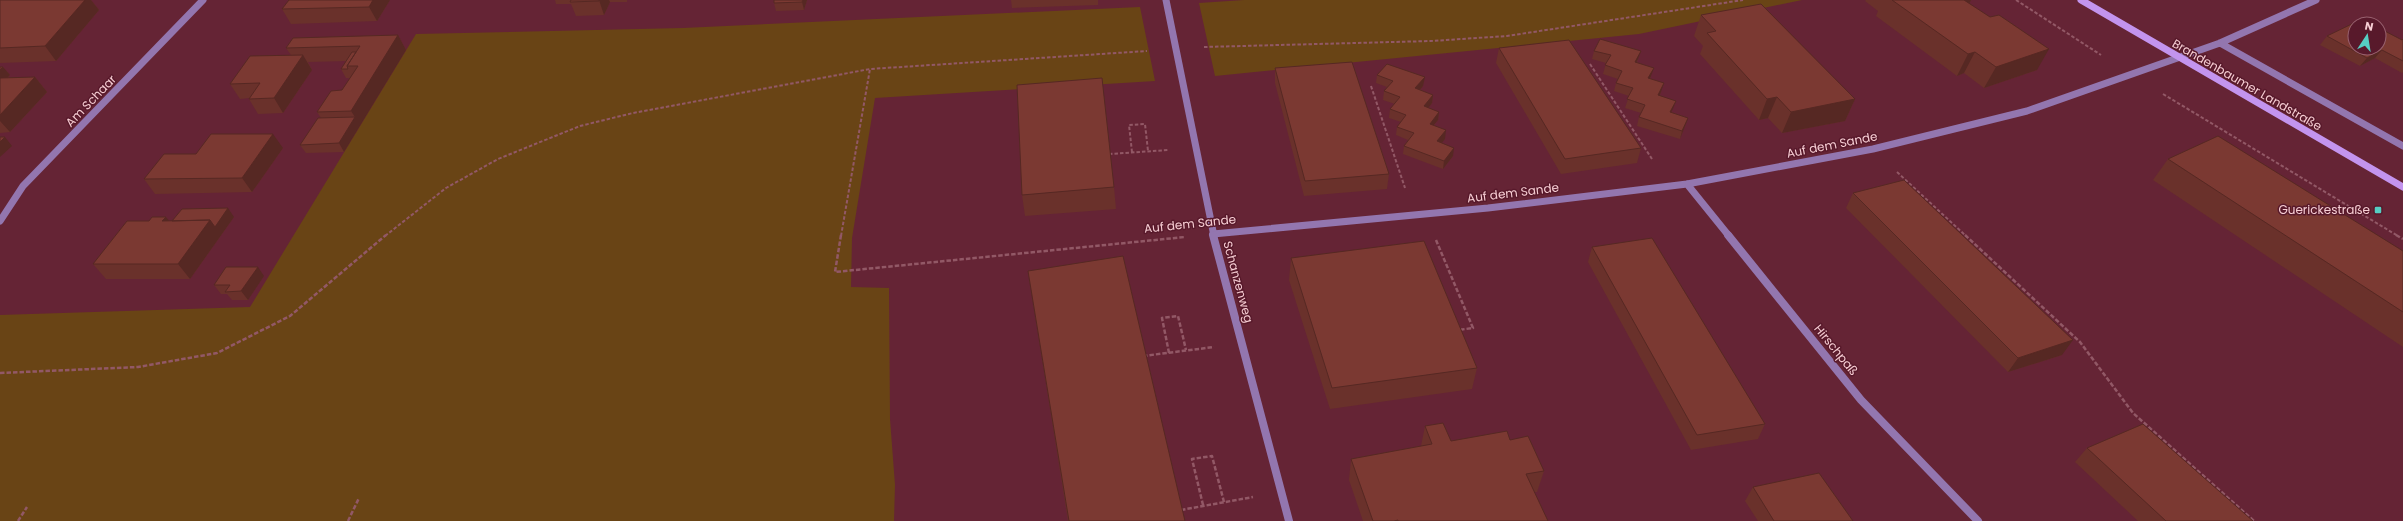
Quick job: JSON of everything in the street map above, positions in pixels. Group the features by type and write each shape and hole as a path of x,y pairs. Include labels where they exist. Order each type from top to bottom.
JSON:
{"main road":[{"name":"Brandenbaumer Landstraße","path":"2081,0 2403,187"}],"street":[{"name":"Am Schaar","path":"0,221 23,186 203,0"},
{"name":"Schanzenweg","path":"1166,0 1213,234 1289,521"},
{"path":"2178,57 2220,43 2316,0"},
{"name":"Brandenbaumer Landstraße","path":"2220,43 2403,146"},
{"name":"Auf dem Sande","path":"1213,234 1424,214 1687,184 1873,150 2027,111 2178,57"},
{"name":"Hirschpaß","path":"1687,184 1861,400 1978,521"}],"path":[{"path":"0,373 138,367 217,353 290,316 414,211 446,188 498,159 545,138 580,126 633,113 870,69 1291,42 1417,42 1471,40 1507,36 1743,0"},
{"path":"2016,0 2131,74 2403,239"},
{"path":"1590,64 1670,186"},
{"name":"Auf dem Sande","path":"870,69 835,272 1213,234"},
{"path":"1371,86 1414,215"},
{"path":"1109,154 1148,151 1145,124 1129,125 1132,152"},
{"path":"1873,150 2080,342 2133,414 2254,521"},
{"path":"1424,214 1474,328 1455,330"},
{"path":"1143,356 1169,353 1186,350 1178,316 1162,318 1169,353"},
{"path":"1178,510 1203,506 1224,502 1212,456 1192,459 1203,506"},
{"path":"348,521 359,498"},
{"path":"18,521 27,507"}],"shaded area":[{"path":"1244,0 1802,0 1639,34 1215,76 1199,3"},
{"path":"1140,7 1155,81 875,98 852,238 851,287 889,288 890,419 895,485 894,521 0,521 0,315 250,307 416,34 683,28"}],"building":[{"path":"0,0 85,0 45,46 0,48"},
{"path":"289,0 373,0 369,7 282,9"},
{"path":"571,0 599,0 599,1 570,2"},
{"path":"774,0 803,0 802,2 774,3"},
{"path":"1892,0 1964,0 1990,17 1999,15 2049,49 1996,67 1975,52 1968,54"},
{"path":"1761,4 1855,99 1791,112 1777,97 1767,99 1707,33 1716,31 1701,15"},
{"path":"2347,26 2347,47 2327,36"},
{"path":"2387,32 2402,40 2403,39 2403,61 2387,53"},
{"path":"398,35 351,111 317,112 331,91 342,90 358,66 347,66 360,46 286,48 293,38"},
{"path":"1600,39 1641,51 1635,62 1654,68 1648,78 1664,83 1658,95 1676,101 1670,112 1688,118 1682,131 1639,117 1645,105 1627,99 1633,88 1616,83 1622,71 1605,65 1611,55 1594,51"},
{"path":"1569,40 1641,148 1565,159 1499,48"},
{"path":"352,52 356,52 347,66 348,69 341,69"},
{"path":"303,55 274,98 249,99 260,83 230,84 250,56"},
{"path":"1352,62 1389,174 1305,181 1275,68"},
{"path":"1387,64 1425,77 1415,88 1433,95 1424,106 1439,112 1430,124 1446,130 1437,141 1454,148 1444,161 1404,146 1414,133 1397,127 1406,115 1390,109 1400,97 1384,91 1393,81 1377,75"},
{"path":"35,77 0,115 0,78"},
{"path":"1102,78 1114,187 1022,195 1017,85"},
{"path":"355,117 339,143 300,145 318,118"},
{"path":"211,134 273,134 242,178 144,179 164,154 196,154"},
{"path":"2218,136 2403,251 2403,312 2168,159"},
{"path":"0,137 5,137 0,142"},
{"path":"1904,180 2073,340 2018,358 1853,193"},
{"path":"228,208 215,227 210,220 172,221 182,209"},
{"path":"152,217 166,217 162,221 210,220 178,264 93,264 127,221 149,221"},
{"path":"1652,238 1765,424 1697,435 1592,247"},
{"path":"1424,241 1477,368 1332,388 1291,258"},
{"path":"1123,256 1185,521 1069,521 1028,271"},
{"path":"226,267 258,267 241,291 225,292 230,285 214,285"},
{"path":"1443,423 1451,441 1507,431 1510,440 1528,436 1544,471 1526,474 1548,521 1373,521 1351,459 1432,444 1425,426"},
{"path":"2143,424 2253,521 2166,521 2087,448"},
{"path":"1819,473 1853,521 1774,521 1753,487"}],"place":[{"name":"Guerickestraße","path":"2378,210"}]}
